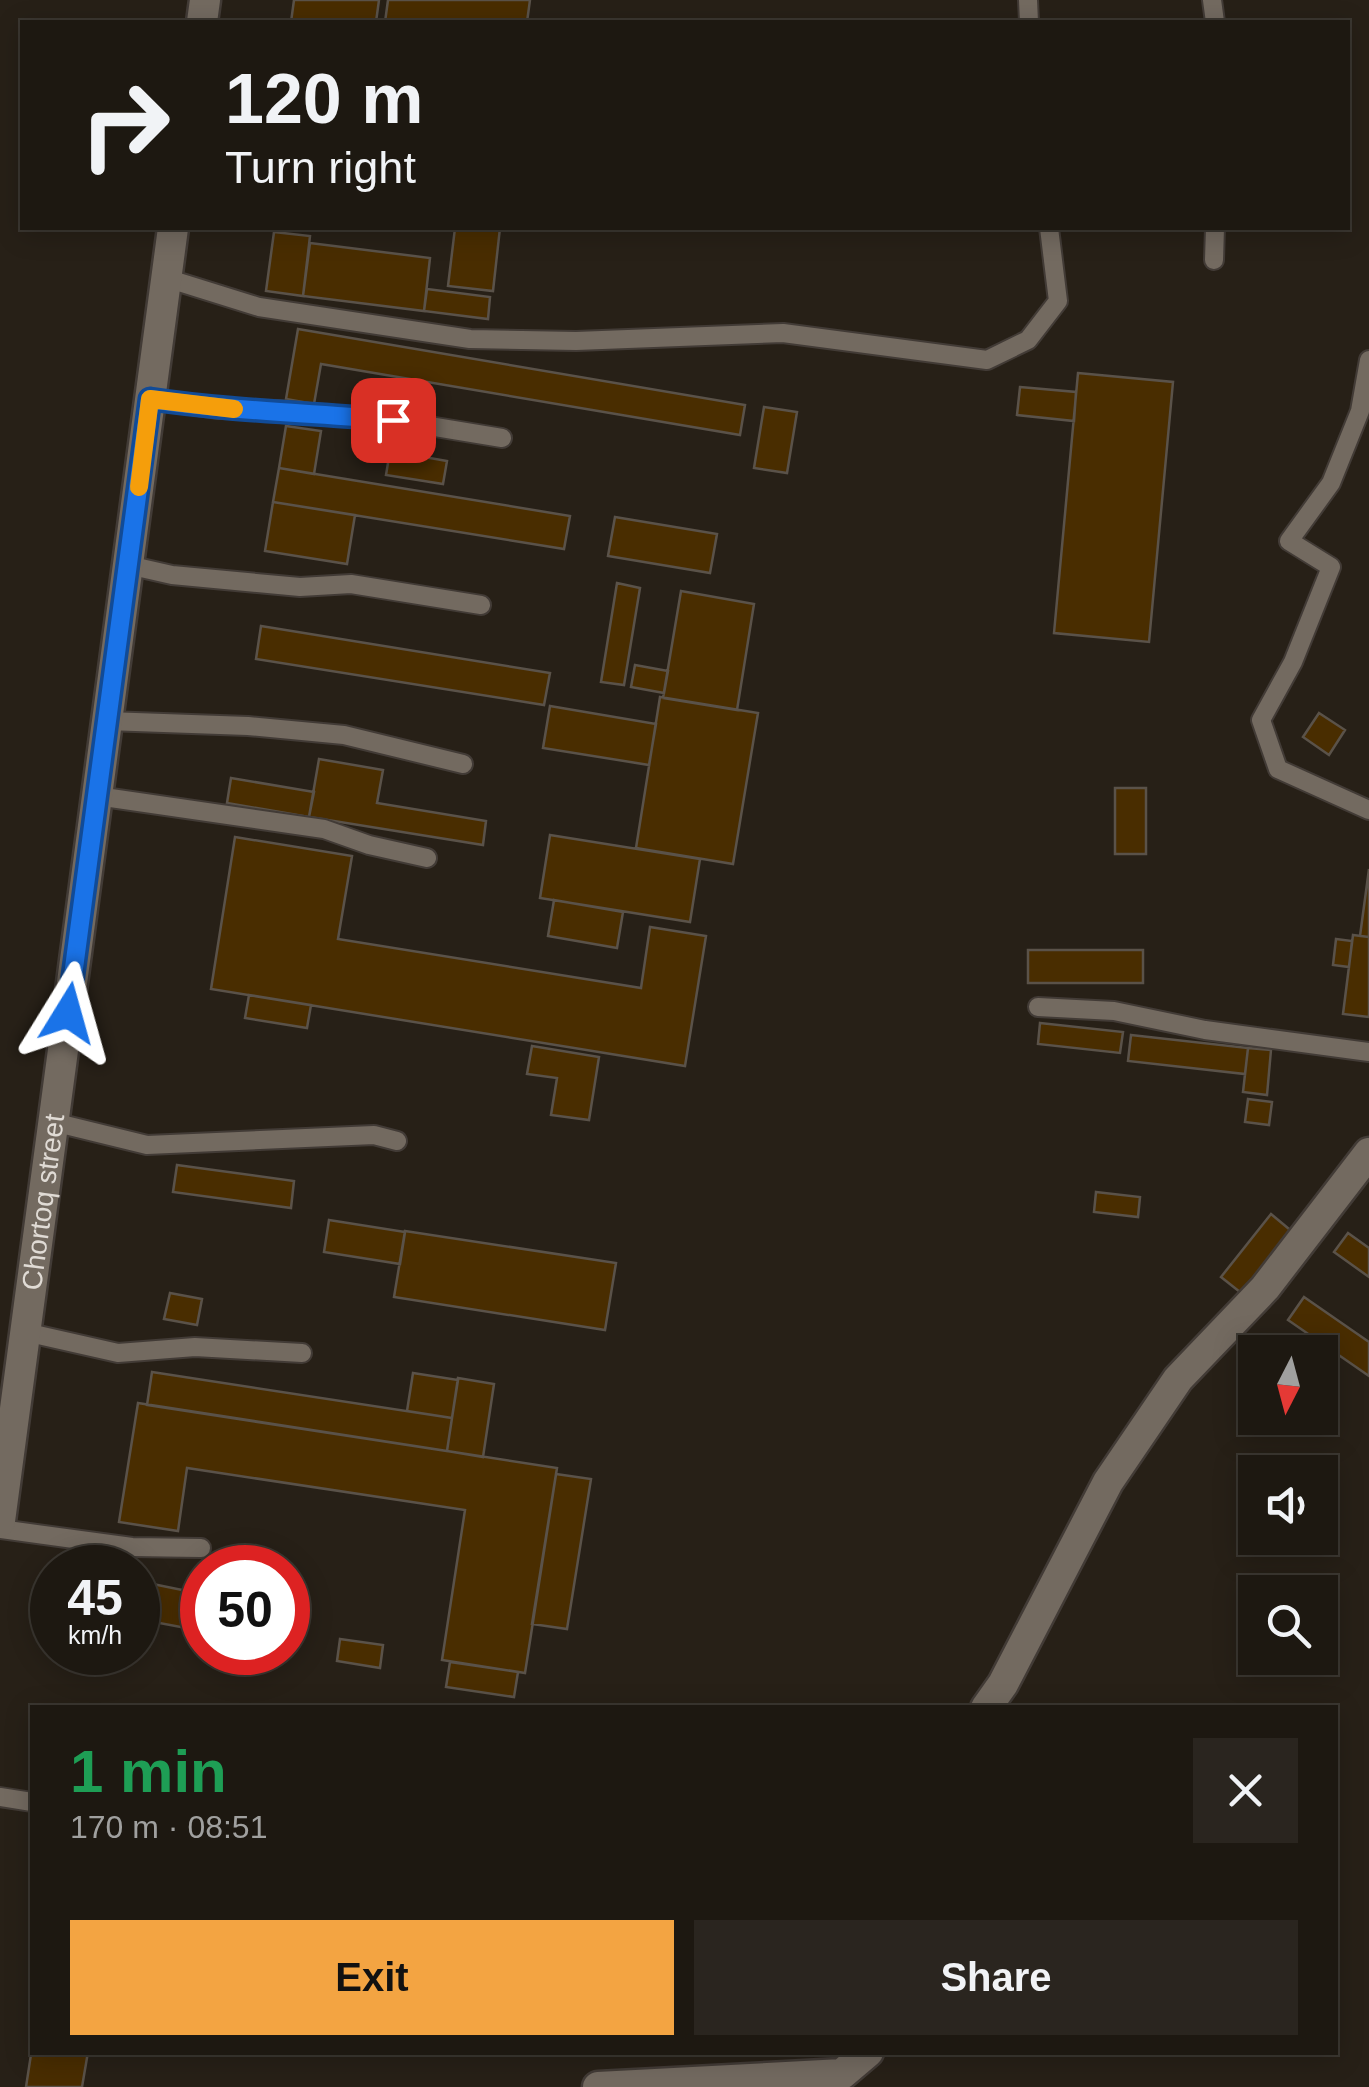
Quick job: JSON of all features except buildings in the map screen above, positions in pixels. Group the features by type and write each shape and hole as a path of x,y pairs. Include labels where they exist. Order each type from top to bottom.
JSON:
{"main road":[{"name":"Chortoq street","path":"0,1521 173,230"},
{"path":"988,1705 1003,1684 1108,1482 1178,1378 1264,1288 1369,1153"},
{"path":"598,2087 842,2074 864,2055"}],"lane":[{"path":"166,278 258,307 470,339 576,341 783,333 988,360 1028,340 1058,301 1049,230"},
{"path":"1214,260 1215,230"},
{"path":"1369,360 1360,411 1332,483 1289,541 1331,567 1293,662 1261,720 1278,769 1369,810"},
{"path":"150,399 219,409 393,420 502,438"},
{"path":"128,566 172,575 300,587 352,584 481,605"},
{"path":"107,721 344,734 463,764"},
{"path":"97,796 324,829 368,845 427,858"},
{"path":"1038,1007 1114,1011 1204,1030 1369,1052"},
{"path":"53,1122 147,1144 374,1135 397,1140"},
{"path":"26,1332 118,1354 195,1347 302,1353"},
{"path":"0,1529 132,1547 180,1548"},
{"path":"0,1797 30,1802"}],"slow traffic":[{"path":"139,487 150,399 234,409"}],"route":[{"path":"68,1013 150,399 219,409 393,420"}]}
